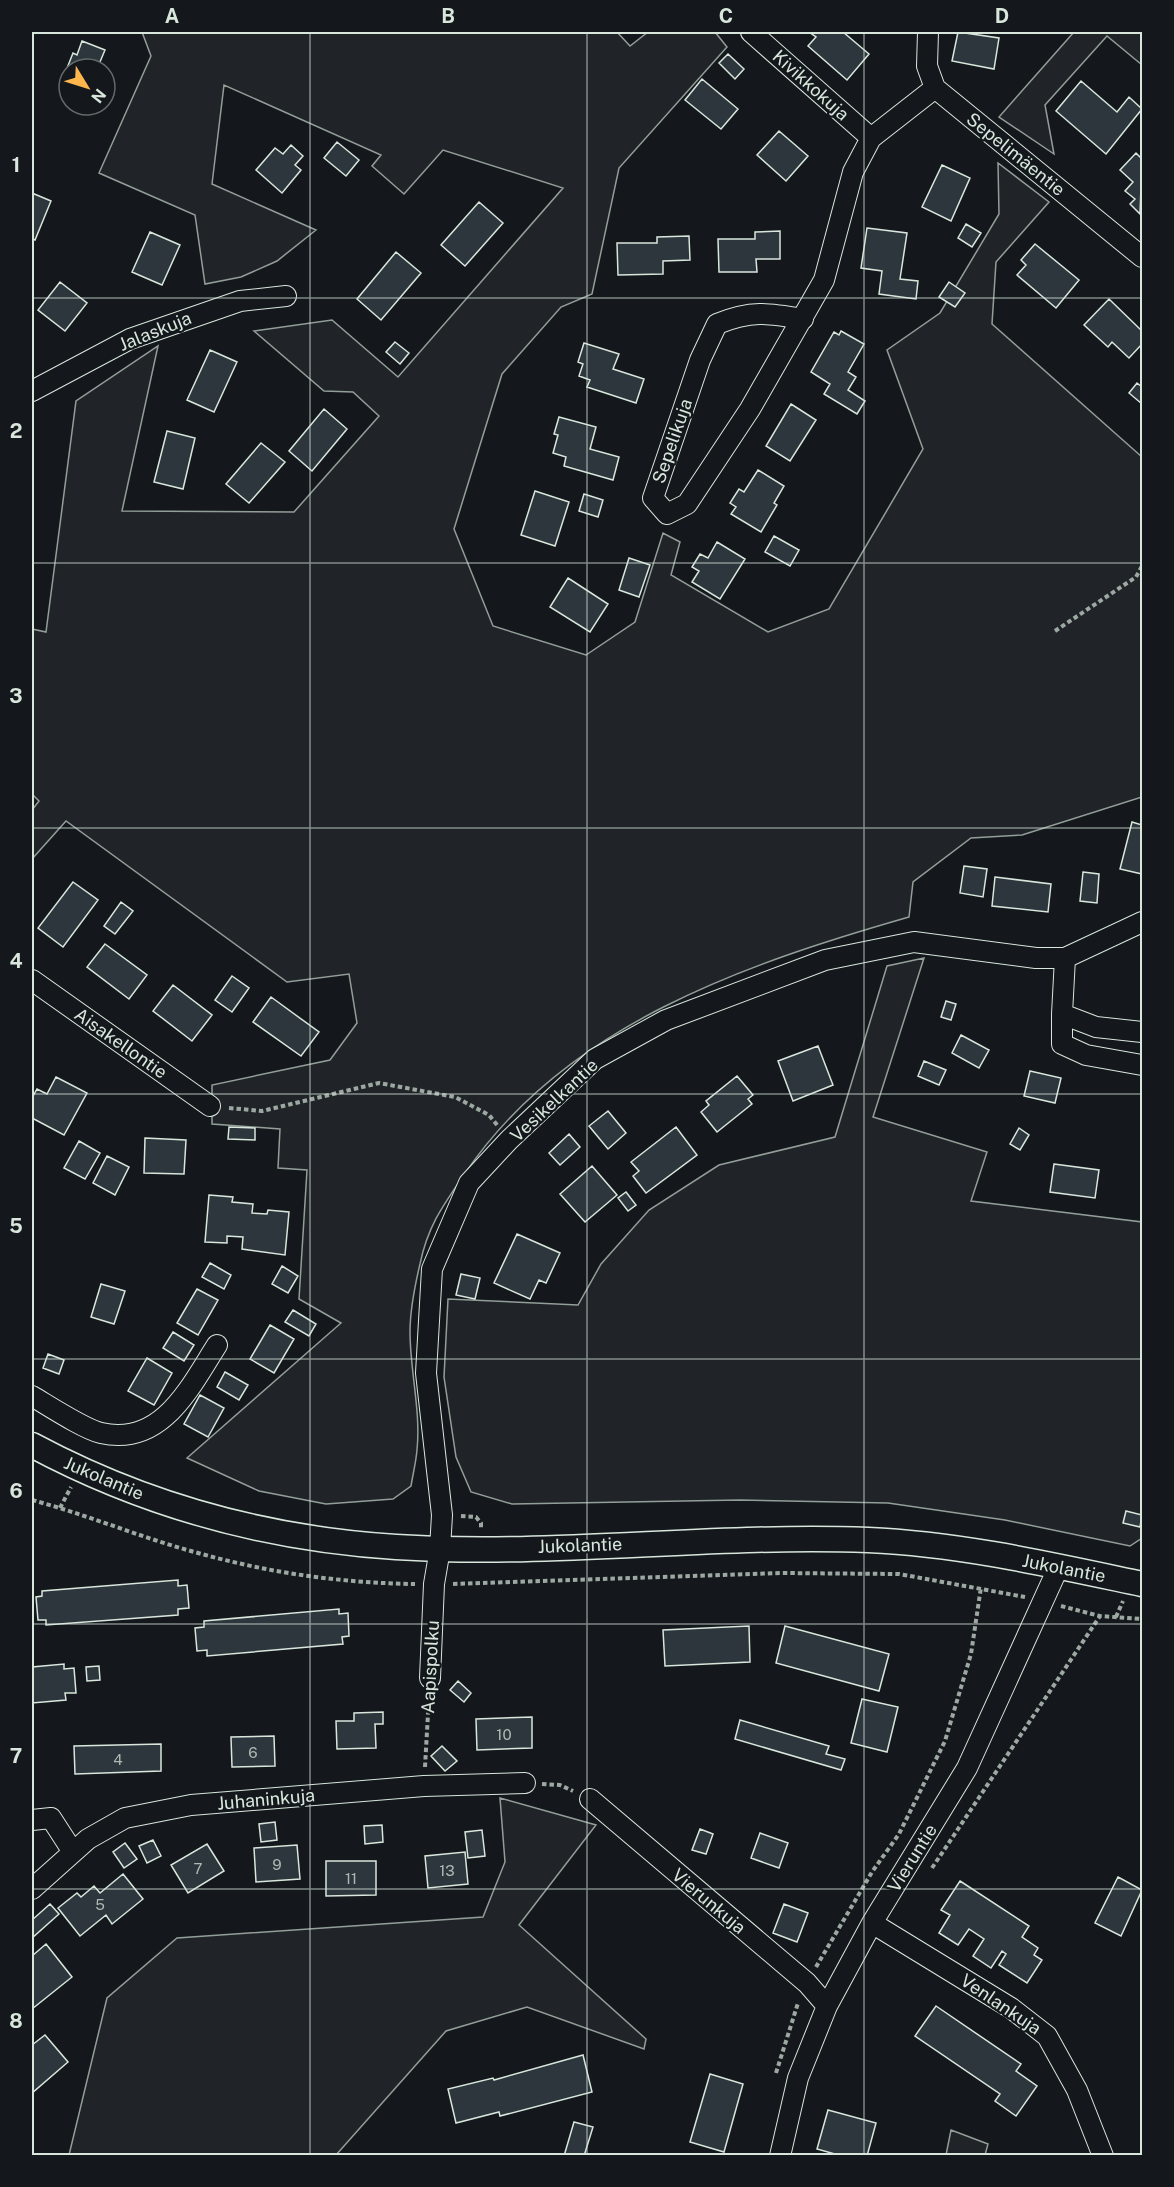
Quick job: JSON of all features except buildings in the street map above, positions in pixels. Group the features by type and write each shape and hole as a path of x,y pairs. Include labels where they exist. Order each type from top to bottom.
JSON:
{"street":[{"name":"Kivikkokuja","path":"751,32 871,138"},
{"path":"928,32 927,66 935,88"},
{"name":"Sepelikuja","path":"803,319 774,314 741,314 717,324 700,360 653,498 667,514 687,504 750,409 803,319 824,280 853,172 871,138 935,88"},
{"name":"Sepelimäentie","path":"935,88 1143,257"},
{"name":"Jalaskuja","path":"32,391 130,339 240,301 286,296"},
{"name":"Vesikelkantie","path":"440,1549 442,1515 426,1373 432,1269 469,1183 509,1140 595,1059 666,1020 825,960 914,942 1036,958 1065,958 1143,922"},
{"path":"1065,958 1062,1044 1086,1055 1143,1065"},
{"name":"Aisakellontie","path":"32,980 210,1106"},
{"path":"1062,1014 1096,1028 1143,1032"},
{"path":"35,1405 101,1433 138,1434 164,1419 184,1397 217,1345"},
{"name":"Jukolantie","path":"32,1445 80,1471 146,1496 234,1524 327,1540 440,1549 706,1541 868,1540 960,1548 1143,1584"},
{"name":"Aapispolku","path":"430,1678 434,1584 440,1549"},
{"name":"Vieruntie","path":"780,2156 798,2078 827,2006 872,1923 967,1768 1059,1566"},
{"name":"Juhaninkuja","path":"32,1889 88,1839 124,1818 191,1806 424,1786 525,1783"},
{"name":"Vierunkuja","path":"590,1799 807,1983 827,2006"},
{"path":"32,1820 51,1818 73,1852"},
{"name":"Venlankuja","path":"872,1923 1011,2008 1047,2036 1077,2090 1103,2156"}],"path":[{"path":"1055,631 1136,577 1143,566"},
{"path":"210,1106 262,1111 379,1083 455,1097 489,1115 509,1140"},
{"path":"774,2080 797,2006 807,1983 872,1872 899,1834 945,1741 971,1654 981,1587"},
{"path":"1083,1612 1100,1616 1143,1619"},
{"path":"927,1875 1100,1616"},
{"name":"Aapispolku","path":"424,1786 430,1678"},
{"path":"525,1783 560,1785 590,1799"}],"shaded area":[{"path":"142,32 617,32 630,46 648,32 715,32 727,47 619,168 592,294 561,307 502,374 454,529 493,626 586,655 635,622 663,533 680,542 671,575 768,632 829,609 923,449 887,350 940,313 999,214 998,163 1049,202 996,262 992,324 1142,457 1142,797 1022,835 971,838 913,882 909,917 785,956 723,980 664,1007 607,1039 554,1077 507,1121 451,1194 432,1226 423,1250 410,1324 410,1347 418,1421 417,1454 411,1486 393,1499 326,1504 259,1491 187,1458 341,1323 299,1299 307,1170 278,1168 280,1129 212,1124 212,1085 330,1060 357,1023 349,974 287,982 66,821 32,859 32,810 39,801 32,794 32,629 46,632 76,401 158,346 122,511 294,512 379,416 353,392 324,391 254,331 332,320 398,377 563,188 443,150 404,194 372,166 381,155 224,85 212,184 316,230 277,261 241,277 205,284 195,215 99,173 151,56"},
{"path":"1074,32 1142,32 1142,65 1107,36 1045,105 1054,154 999,117"},
{"path":"924,958 873,1117 987,1152 971,1201 1142,1222 1142,1538 1130,1546 1005,1520 888,1503 740,1500 512,1504 471,1492 456,1457 444,1377 448,1299 578,1305 601,1264 649,1210 719,1165 835,1137 887,966"},
{"path":"500,1798 596,1825 519,1925 646,2039 644,2049 527,2007 446,2031 336,2155 69,2155 107,1998 177,1938 483,1917 505,1862"},
{"path":"951,2130 988,2144 985,2155 946,2155"}]}
